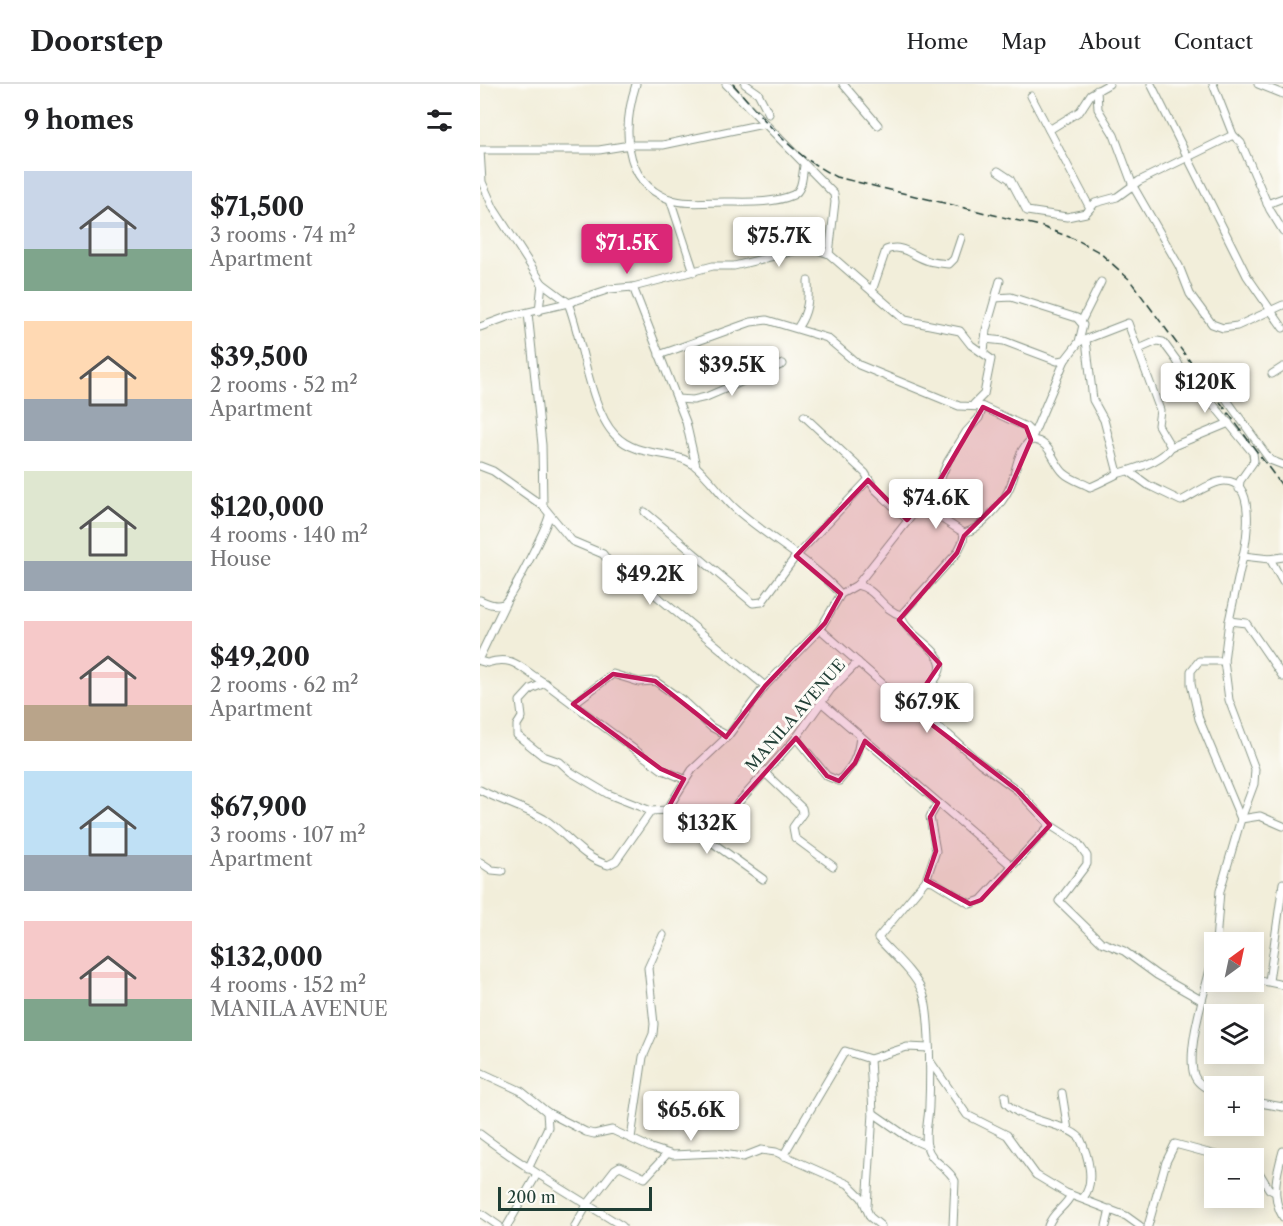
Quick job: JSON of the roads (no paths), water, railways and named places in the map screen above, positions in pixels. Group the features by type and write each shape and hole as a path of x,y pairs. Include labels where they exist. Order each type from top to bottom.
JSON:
{"street":[{"path":"636,84 630,102 632,164 640,180 670,199 686,202 757,202 793,195 800,189 804,166"},
{"path":"726,84 834,194 829,254"},
{"path":"745,84 758,93 769,114"},
{"path":"843,84 878,125"},
{"path":"1048,130 1080,111 1091,94 1109,84"},
{"path":"1150,84 1247,276 1283,328"},
{"path":"1213,84 1233,135 1241,144 1267,204 1283,231"},
{"path":"1258,84 1283,94"},
{"path":"1097,90 1098,109 1108,122 1133,186 1179,266 1190,294 1212,324 1223,328 1237,326 1283,305"},
{"path":"1031,96 1090,208"},
{"path":"763,124 663,145 630,145 599,150 480,150 486,195 542,283 569,303 595,400 611,430 627,444 642,451 676,457 696,466 730,505 819,572 841,594"},
{"path":"998,171 1010,179 1024,208 1031,213 1067,217 1086,213 1095,203 1117,197 1133,186 1233,135"},
{"path":"1267,204 1283,198"},
{"path":"670,199 693,272"},
{"path":"872,291 886,250 895,248 907,250 926,260 949,264 954,259 961,238"},
{"path":"480,327 507,317 569,303 610,289 633,287 723,264 734,266 810,248 829,254 905,320 960,331 971,345 991,359 986,390 974,404 1026,427 1031,432 1031,440"},
{"path":"984,352 985,339 1000,280"},
{"path":"798,327 805,318 809,300 808,281"},
{"path":"1101,282 1081,322 1082,341 1093,400 1104,420 1119,473"},
{"path":"538,311 542,283"},
{"path":"633,287 686,422 696,466"},
{"path":"995,298 1011,297 1081,322"},
{"path":"528,313 542,445 543,506"},
{"path":"659,355 751,322 767,320 798,327 827,338 859,364 959,406 983,407"},
{"path":"910,707 938,674 940,664 939,658 928,646 902,623 901,615 957,553 964,533 976,528 1009,491 1024,448 1031,440 1065,360 1082,341 1126,322 1131,327 1160,410 1158,425 1171,447"},
{"path":"985,339 1004,340 1057,361 1065,360"},
{"path":"1139,349 1157,341 1163,342 1178,361 1189,386 1212,403 1253,453 1254,461 1240,481 1239,489"},
{"path":"677,399 693,400 705,397 783,364"},
{"path":"1272,374 1283,367"},
{"path":"1209,375 1270,460 1283,465"},
{"path":"667,810 684,779 728,736 765,686 820,629 841,594 858,585 908,520 922,506 983,407"},
{"path":"804,416 865,472 868,480 908,520"},
{"path":"1031,440 1038,440 1047,446 1064,473 1090,487 1119,473 1130,472 1171,447 1229,423"},
{"path":"480,466 493,471 543,506 572,541 603,554 618,574 646,587 765,686"},
{"path":"1130,472 1148,486 1181,501 1223,481 1232,482 1239,489 1247,506 1248,529 1229,621 1224,661 1228,700 1255,769 1254,784 1220,891 1217,932"},
{"path":"645,512 753,603 762,602 796,556 868,480"},
{"path":"922,506 964,533"},
{"path":"480,656 506,602 517,587 549,516"},
{"path":"1243,556 1270,559 1283,557"},
{"path":"1270,559 1283,582"},
{"path":"858,585 874,592 891,612 901,615"},
{"path":"480,600 500,605 506,602"},
{"path":"1229,621 1246,623 1283,676"},
{"path":"820,629 910,707 1017,790 1050,825 1078,843 1087,856 1084,870 1059,901 1101,942 1124,951 1157,975 1201,1000"},
{"path":"480,661 487,663 496,659 510,659 661,769 684,779"},
{"path":"1224,661 1199,662 1191,671 1191,684 1199,719 1241,819"},
{"name":"MANILA AVENUE","path":"705,840 796,738 820,702 858,662"},
{"path":"573,704 613,674 639,682 655,681 682,700 711,727 728,736"},
{"path":"545,683 531,689 520,701 522,717 517,735 543,756 560,762 571,772 608,794 651,811 667,810 705,840 763,879"},
{"path":"820,702 1012,866"},
{"path":"796,738 827,776 839,781 859,755 860,736"},
{"path":"764,772 802,808 803,813 793,827 795,838 833,866"},
{"path":"480,790 494,799 513,804 546,820 592,859 608,865 616,861 651,811"},
{"path":"938,803 930,817 936,851 926,880 878,938 921,989 929,1048 927,1146 934,1160 952,1175 955,1181 953,1226"},
{"path":"1241,819 1260,816 1283,826"},
{"path":"926,880 933,881 970,904 981,900 1050,825"},
{"path":"480,862 492,870 502,871"},
{"path":"1269,981 1280,928 1283,883"},
{"path":"631,1138 643,1057 653,1034 654,1024 648,968 663,935"},
{"path":"1264,980 1283,985"},
{"path":"1204,992 1201,1000 1193,1074 1204,1086"},
{"path":"783,1156 843,1053 848,1050 870,1059 907,1047 929,1048"},
{"path":"870,1059 873,1113 867,1206 870,1217 881,1226"},
{"path":"929,1060 967,1115 1007,1135 1036,1175 1071,1195 1110,1209 1140,1226"},
{"path":"480,1072 521,1091 547,1112 586,1132 594,1134 612,1130 666,1154 680,1156 716,1153 743,1157 761,1150 783,1156 848,1184 856,1190 867,1206"},
{"path":"1062,1093 1068,1130"},
{"path":"1005,1096 1006,1103 1011,1108 1044,1123 1068,1130 1080,1138 1091,1187 1083,1198"},
{"path":"1264,1104 1283,1107"},
{"path":"528,1169 548,1127 547,1112"},
{"path":"873,1113 909,1138 927,1146"},
{"path":"480,1134 528,1169 622,1226"},
{"path":"1148,1226 1166,1162 1175,1144 1204,1152"},
{"path":"1283,1151 1275,1192 1278,1209 1283,1217"},
{"path":"575,1226 587,1205 615,1169 620,1166 627,1168 645,1178 666,1154"},
{"path":"507,1226 537,1174"},
{"path":"1264,1181 1269,1189 1275,1192"},
{"path":"1048,1226 1053,1213 1065,1205 1071,1195"},
{"path":"1106,1226 1110,1209"},
{"path":"480,1213 499,1226"}],"railway":[{"path":"733,84 792,147 836,177 1040,226 1077,240 1099,252 1129,279 1283,487"}]}
